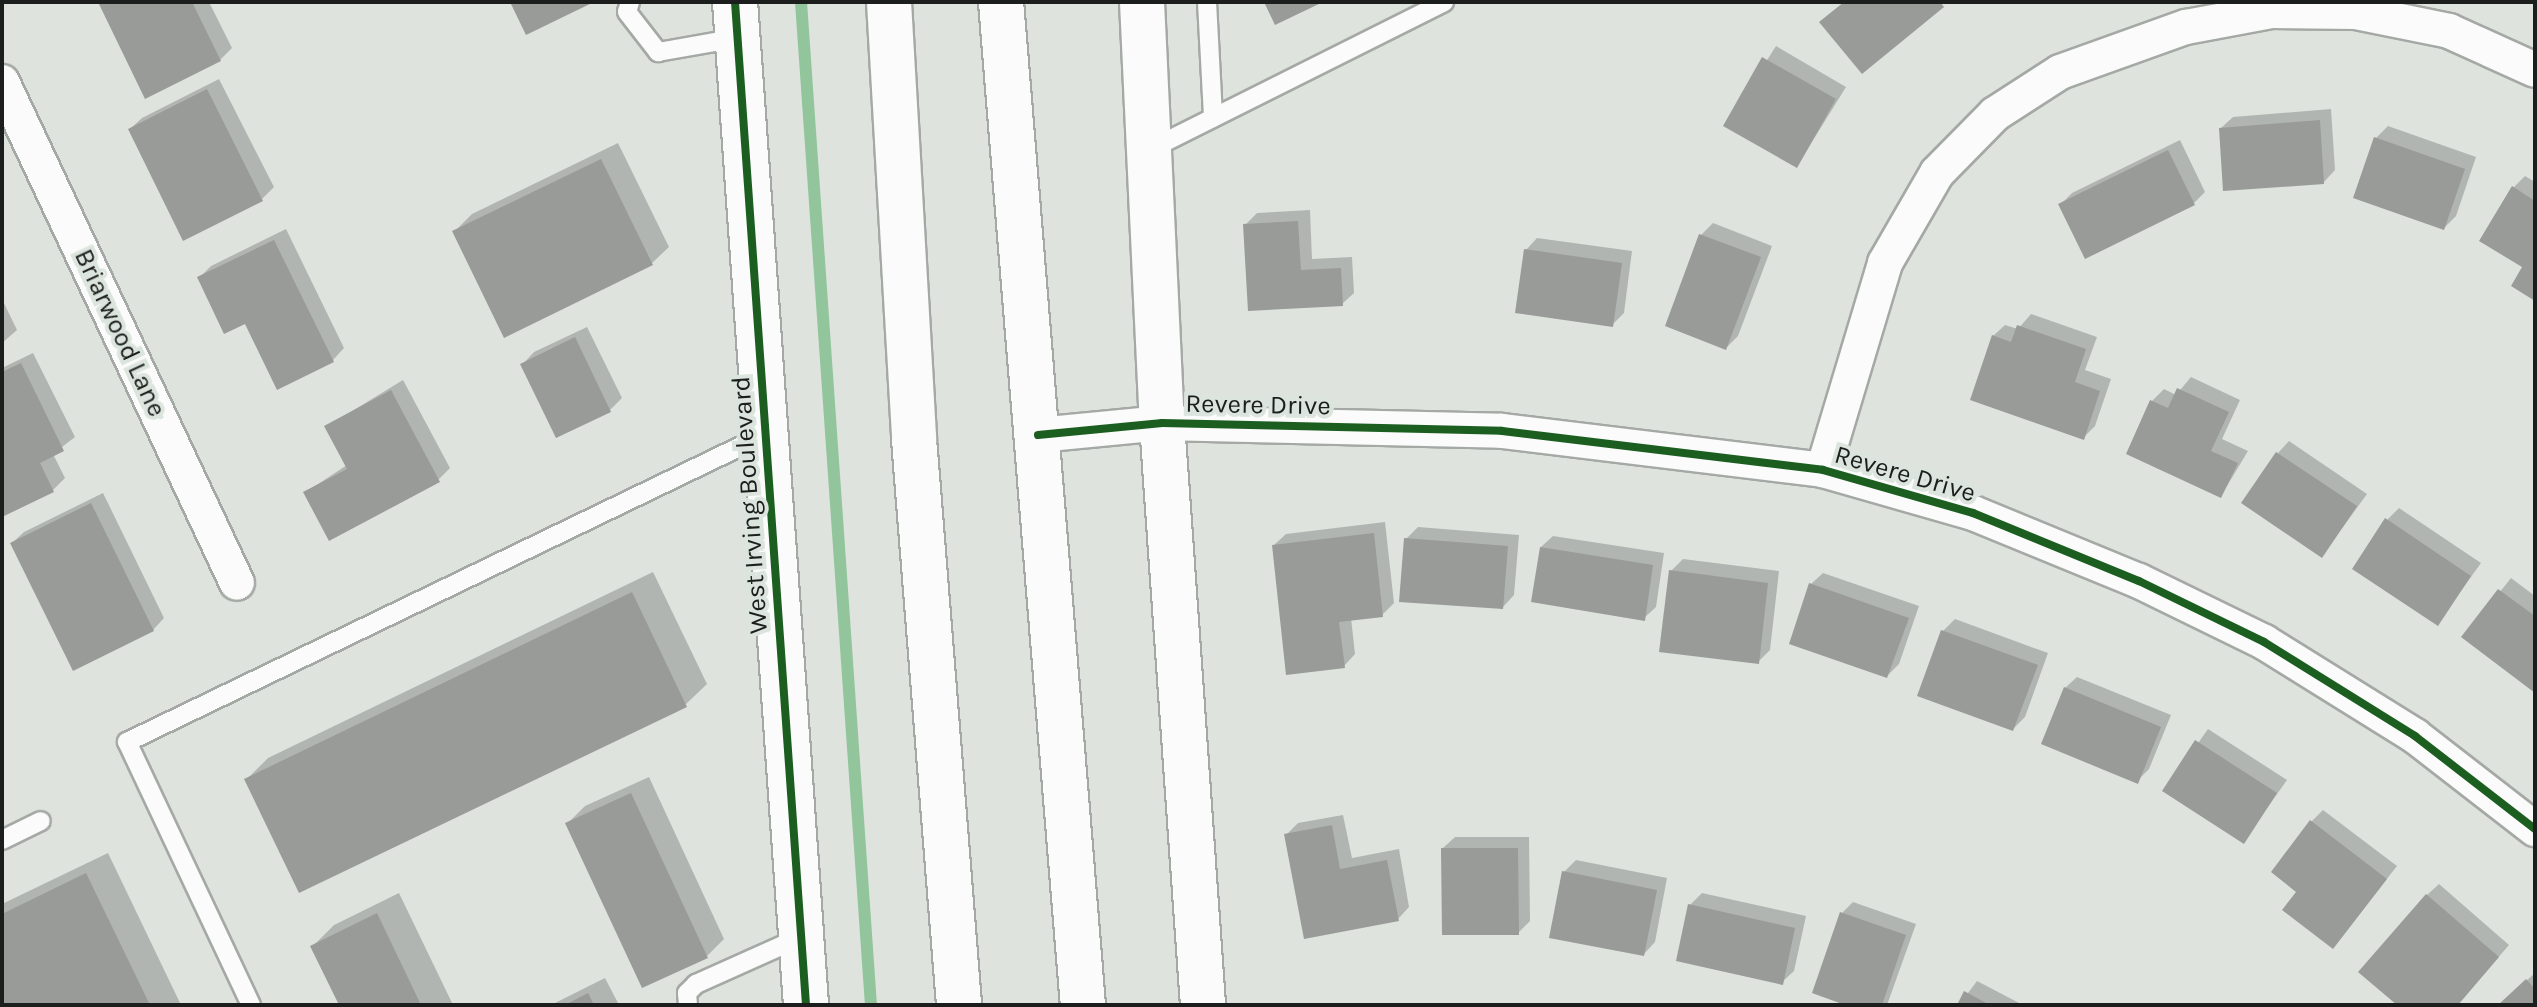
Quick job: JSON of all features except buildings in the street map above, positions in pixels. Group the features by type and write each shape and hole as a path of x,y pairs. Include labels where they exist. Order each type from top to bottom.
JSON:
{"main road":[{"path":"889,2 914,439 959,1005"},
{"path":"1001,2 1083,1005"},
{"path":"1142,2 1162,423 1203,1005"},
{"name":"West Irving Boulevard","path":"736,20 806,1005"}],"street":[{"path":"1823,470 1885,263 1937,173 1995,114 2060,72 2186,27 2272,11 2356,12 2449,31 2535,70"},
{"name":"Briarwood Lane","path":"2,82 237,583"},
{"name":"Revere Drive","path":"1038,435 1162,423 1502,431 1823,470 1973,513 2139,581 2264,642 2415,736 2535,829"}],"lane":[{"path":"630,2 627,12 658,52 736,20"},
{"path":"1207,2 1213,118"},
{"path":"1149,150 1444,2"},
{"path":"251,1005 127,742 766,434"},
{"path":"2,840 41,821"},
{"path":"688,1005 687,993 696,984 801,937"}],"waterway":[{"path":"801,2 871,1005"}],"cycle path":[{"path":"735,2 806,1005"},
{"path":"1038,435 1162,423 1502,431 1823,470 1973,513 2139,581 2264,642 2415,736 2535,829"}]}
